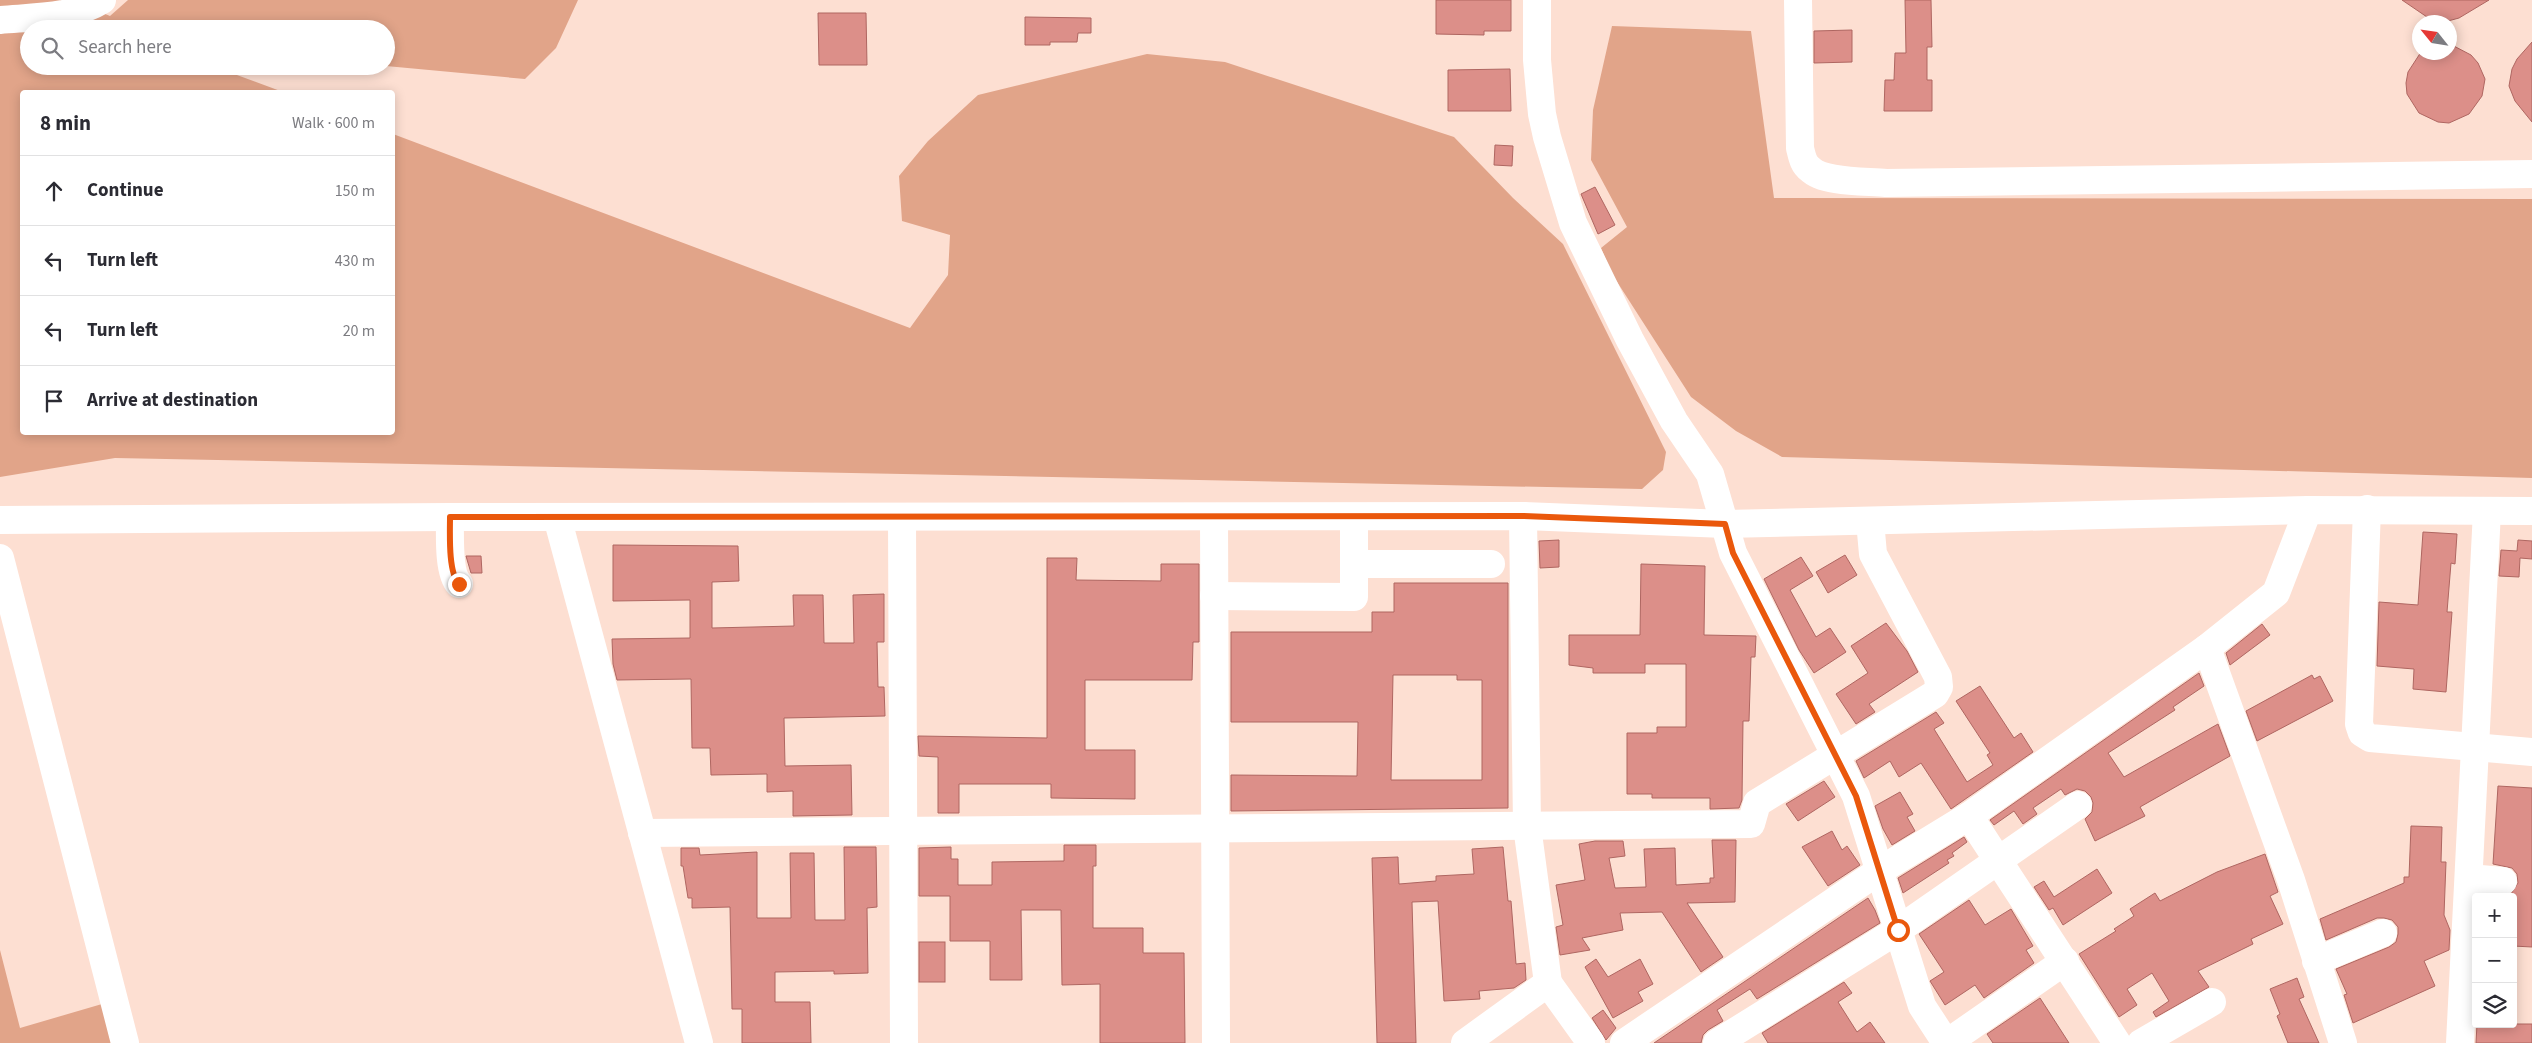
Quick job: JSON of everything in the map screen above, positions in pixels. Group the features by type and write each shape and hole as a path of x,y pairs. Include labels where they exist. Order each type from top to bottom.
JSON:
{"street":[{"path":"0,20 63,14 93,6 102,0"},
{"path":"1537,0 1537,60 1542,114 1547,138 1573,223 1630,340 1670,413 1710,474 1733,553 1837,754 1861,808 1922,1006 1943,1038 2065,961"},
{"path":"1798,0 1800,148 1803,161 1810,170 1824,177 1886,183 2532,174"},
{"path":"2367,509 2359,724 2362,733 2370,738 2532,752"},
{"path":"0,520 450,517 1214,518 1523,516 1725,524 2367,509 2532,511"},
{"path":"1624,1043 1879,871 1969,816 2207,648 2276,593 2308,510"},
{"path":"2460,1043 2487,511"},
{"path":"1523,516 1527,826 1548,983 1591,1043"},
{"path":"450,517 451,555 455,580 459,584"},
{"path":"557,517 699,1043"},
{"path":"902,517 904,1043"},
{"path":"1214,596 1354,597 1354,517"},
{"path":"1214,518 1216,1043"},
{"path":"642,833 1751,824 1758,803 1935,694 1939,686 1938,677 1873,554 1870,521"},
{"path":"0,558 125,1043"},
{"path":"1354,564 1491,564"},
{"path":"2207,648 2290,880 2343,1043"},
{"path":"1717,1043 1750,1034 2078,805"},
{"path":"1969,816 2117,1043"},
{"path":"2469,878 2504,881"},
{"path":"2316,962 2383,933"},
{"path":"1465,1043 1548,983"},
{"path":"2141,1043 2212,1002"}],"shaded area":[{"path":"0,0 72,0 110,16 128,0 578,0 556,48 525,79 395,67 395,20 20,20 20,75 237,75 278,90 20,90 20,435 395,435 395,135 910,328 948,275 950,235 902,221 899,176 928,141 978,95 1147,54 1225,62 1454,137 1513,198 1563,244 1666,452 1663,470 1642,489 115,458 0,477"},
{"path":"1612,26 1751,31 1774,198 2532,199 2532,478 1782,457 1736,431 1691,397 1612,274 1601,248 1627,227 1591,160 1593,110"},
{"path":"0,950 20,1028 102,1004 113,1043 0,1043"}],"building":[{"path":"1436,0 1511,0 1511,31 1484,31 1484,35 1436,34"},
{"path":"1905,0 1931,0 1932,47 1927,47 1927,80 1932,80 1932,111 1884,111 1885,80 1894,80 1895,53 1906,53"},
{"path":"2402,0 2489,0 2457,19 2457,15 2424,15"},
{"path":"818,13 866,13 867,65 819,65"},
{"path":"1025,17 1091,18 1091,33 1078,33 1077,42 1050,42 1050,45 1025,45"},
{"path":"1852,30 1852,62 1814,63 1814,31"},
{"path":"2532,42 2532,122 2515,101 2509,86 2512,69 2517,59"},
{"path":"2457,48 2471,55 2478,63 2485,79 2482,96 2469,114 2449,123 2438,122 2419,113 2407,94 2408,72 2416,60 2457,60"},
{"path":"1510,69 1511,111 1448,111 1448,70"},
{"path":"1495,145 1513,146 1512,166 1494,165"},
{"path":"1595,187 1615,225 1598,234 1581,194"},
{"path":"2423,532 2457,534 2455,564 2451,563 2447,612 2452,612 2446,692 2413,689 2414,669 2377,666 2379,602 2418,605"},
{"path":"1559,540 1559,567 1540,568 1539,541"},
{"path":"2518,540 2532,541 2532,559 2520,558 2519,577 2499,576 2501,550 2517,551"},
{"path":"613,545 738,546 739,581 712,582 712,628 794,626 793,595 823,595 824,643 854,643 853,595 884,594 884,642 877,642 878,687 884,687 885,716 784,718 785,766 851,765 852,815 793,816 793,791 767,792 767,774 711,775 710,748 692,748 691,679 617,680 613,664 612,639 690,638 690,600 613,601"},
{"path":"1845,555 1857,575 1828,593 1816,572"},
{"path":"466,556 481,556 482,573 471,573"},
{"path":"1801,557 1813,576 1790,590 1816,637 1830,628 1846,652 1814,673 1799,650 1764,579"},
{"path":"1047,558 1077,558 1076,580 1161,581 1161,564 1199,564 1199,642 1193,642 1192,680 1085,680 1085,750 1135,750 1135,799 1051,798 1051,784 959,784 959,813 938,813 938,757 919,756 918,736 1047,738"},
{"path":"1641,564 1705,566 1704,635 1756,636 1755,657 1751,657 1749,721 1743,721 1742,800 1739,808 1710,809 1710,798 1652,798 1652,794 1627,794 1627,733 1657,733 1657,727 1686,727 1686,664 1645,664 1645,673 1593,673 1593,668 1569,665 1569,635 1640,635"},
{"path":"1394,583 1508,583 1508,808 1231,811 1231,775 1357,776 1358,722 1231,722 1231,632 1372,632 1372,612 1394,612","holes":["1393,675 1457,675 1457,680 1482,680 1482,780 1391,780"]},
{"path":"1886,623 1907,651 1918,672 1869,704 1875,712 1856,724 1836,694 1868,673 1851,646"},
{"path":"2262,624 2270,635 2230,665 2226,653"},
{"path":"2199,673 2204,686 2173,707 2175,710 2108,753 2124,777 2218,724 2230,756 2140,807 2145,816 2095,841 2085,819 2092,812 2093,803 2091,797 2085,791 2077,789 2065,795 2061,789 2033,808 2037,814 2023,824 2014,811 1994,825 1990,820"},
{"path":"2312,675 2314,679 2320,676 2333,701 2257,741 2246,711"},
{"path":"1980,686 2014,738 2021,733 2033,752 1951,809 1921,763 1899,777 1890,761 1864,778 1856,761 1936,712 1944,723 1934,729 1967,782 1993,765 1987,755 1990,753 1956,701"},
{"path":"1824,781 1835,797 1798,821 1786,804"},
{"path":"2498,786 2532,788 2532,947 2517,946 2517,893 2512,893 2518,883 2517,874 2512,868 2493,864"},
{"path":"1900,792 1913,814 1907,817 1915,831 1892,845 1883,829 1875,806"},
{"path":"2411,826 2442,827 2441,862 2446,862 2444,915 2450,930 2449,950 2424,961 2435,986 2353,1023 2344,995 2347,994 2336,969 2389,947 2396,942 2398,927 2392,920 2377,918 2326,940 2320,919 2404,883 2404,877 2409,877"},
{"path":"1832,831 1842,850 1847,846 1860,865 1828,886 1802,847"},
{"path":"1964,837 1967,842 1952,853 1954,856 1947,860 1949,863 1903,893 1898,878"},
{"path":"1712,840 1736,840 1735,902 1687,903 1723,957 1701,972 1662,912 1620,913 1623,930 1582,938 1590,950 1560,955 1556,927 1563,925 1556,885 1585,880 1579,844 1595,841 1623,841 1625,856 1609,858 1615,888 1646,887 1644,849 1675,848 1676,885 1710,883 1710,878 1714,878"},
{"path":"1064,845 1096,845 1096,866 1093,866 1093,928 1143,928 1143,953 1184,953 1185,1043 1100,1043 1100,984 1062,985 1061,910 1021,910 1022,980 990,980 990,941 950,941 950,896 919,896 919,848 951,847 951,859 958,859 958,885 992,885 992,862 1064,861"},
{"path":"844,847 876,847 877,907 867,908 868,973 834,974 834,971 775,972 775,1002 810,1002 811,1043 742,1043 742,1009 732,1009 730,907 692,908 692,898 688,898 683,866 681,866 681,848 699,848 700,855 757,852 757,918 791,918 790,853 814,853 815,920 845,920"},
{"path":"1503,847 1508,901 1511,901 1516,964 1525,963 1526,980 1514,988 1479,991 1480,999 1444,1001 1438,901 1412,902 1416,1043 1377,1043 1372,858 1398,857 1399,884 1436,881 1436,876 1474,874 1472,849"},
{"path":"2265,854 2278,892 2270,896 2283,924 2251,939 2253,944 2198,971 2209,987 2156,1017 2153,1012 2169,1001 2152,973 2127,989 2137,1005 2119,1017 2079,954 2116,931 2114,929 2134,916 2130,909 2155,893 2160,901 2217,872"},
{"path":"2097,869 2112,893 2063,925 2053,908 2049,910 2034,887 2044,881 2054,897"},
{"path":"1868,898 1880,923 1757,999 1750,989 1717,1010 1723,1021 1703,1035 1701,1043 1654,1043"},
{"path":"1969,900 1985,925 2011,909 2033,946 2026,950 2034,963 1984,998 1975,985 1945,1005 1930,981 1944,972 1919,934"},
{"path":"919,942 945,942 945,982 919,982"},
{"path":"1596,959 1608,977 1640,959 1653,984 1638,992 1643,1001 1613,1018 1585,967"},
{"path":"2297,978 2304,997 2299,999 2319,1043 2288,1043 2277,1016 2280,1014 2270,989"},
{"path":"1844,982 1852,993 1838,1002 1857,1032 1870,1022 1885,1043 1768,1043 1762,1033"},
{"path":"2040,998 2069,1043 1993,1043 1987,1034"},
{"path":"1603,1010 1616,1028 1606,1040 1592,1018"},
{"path":"2517,1024 2532,1024 2532,1043 2476,1043 2477,1028 2517,1028"}],"route":[{"path":"459,584 455,580 451,555 450,517 1214,518 1523,516 1725,524 1733,553 1837,754 1856,796 1898,930"}]}
